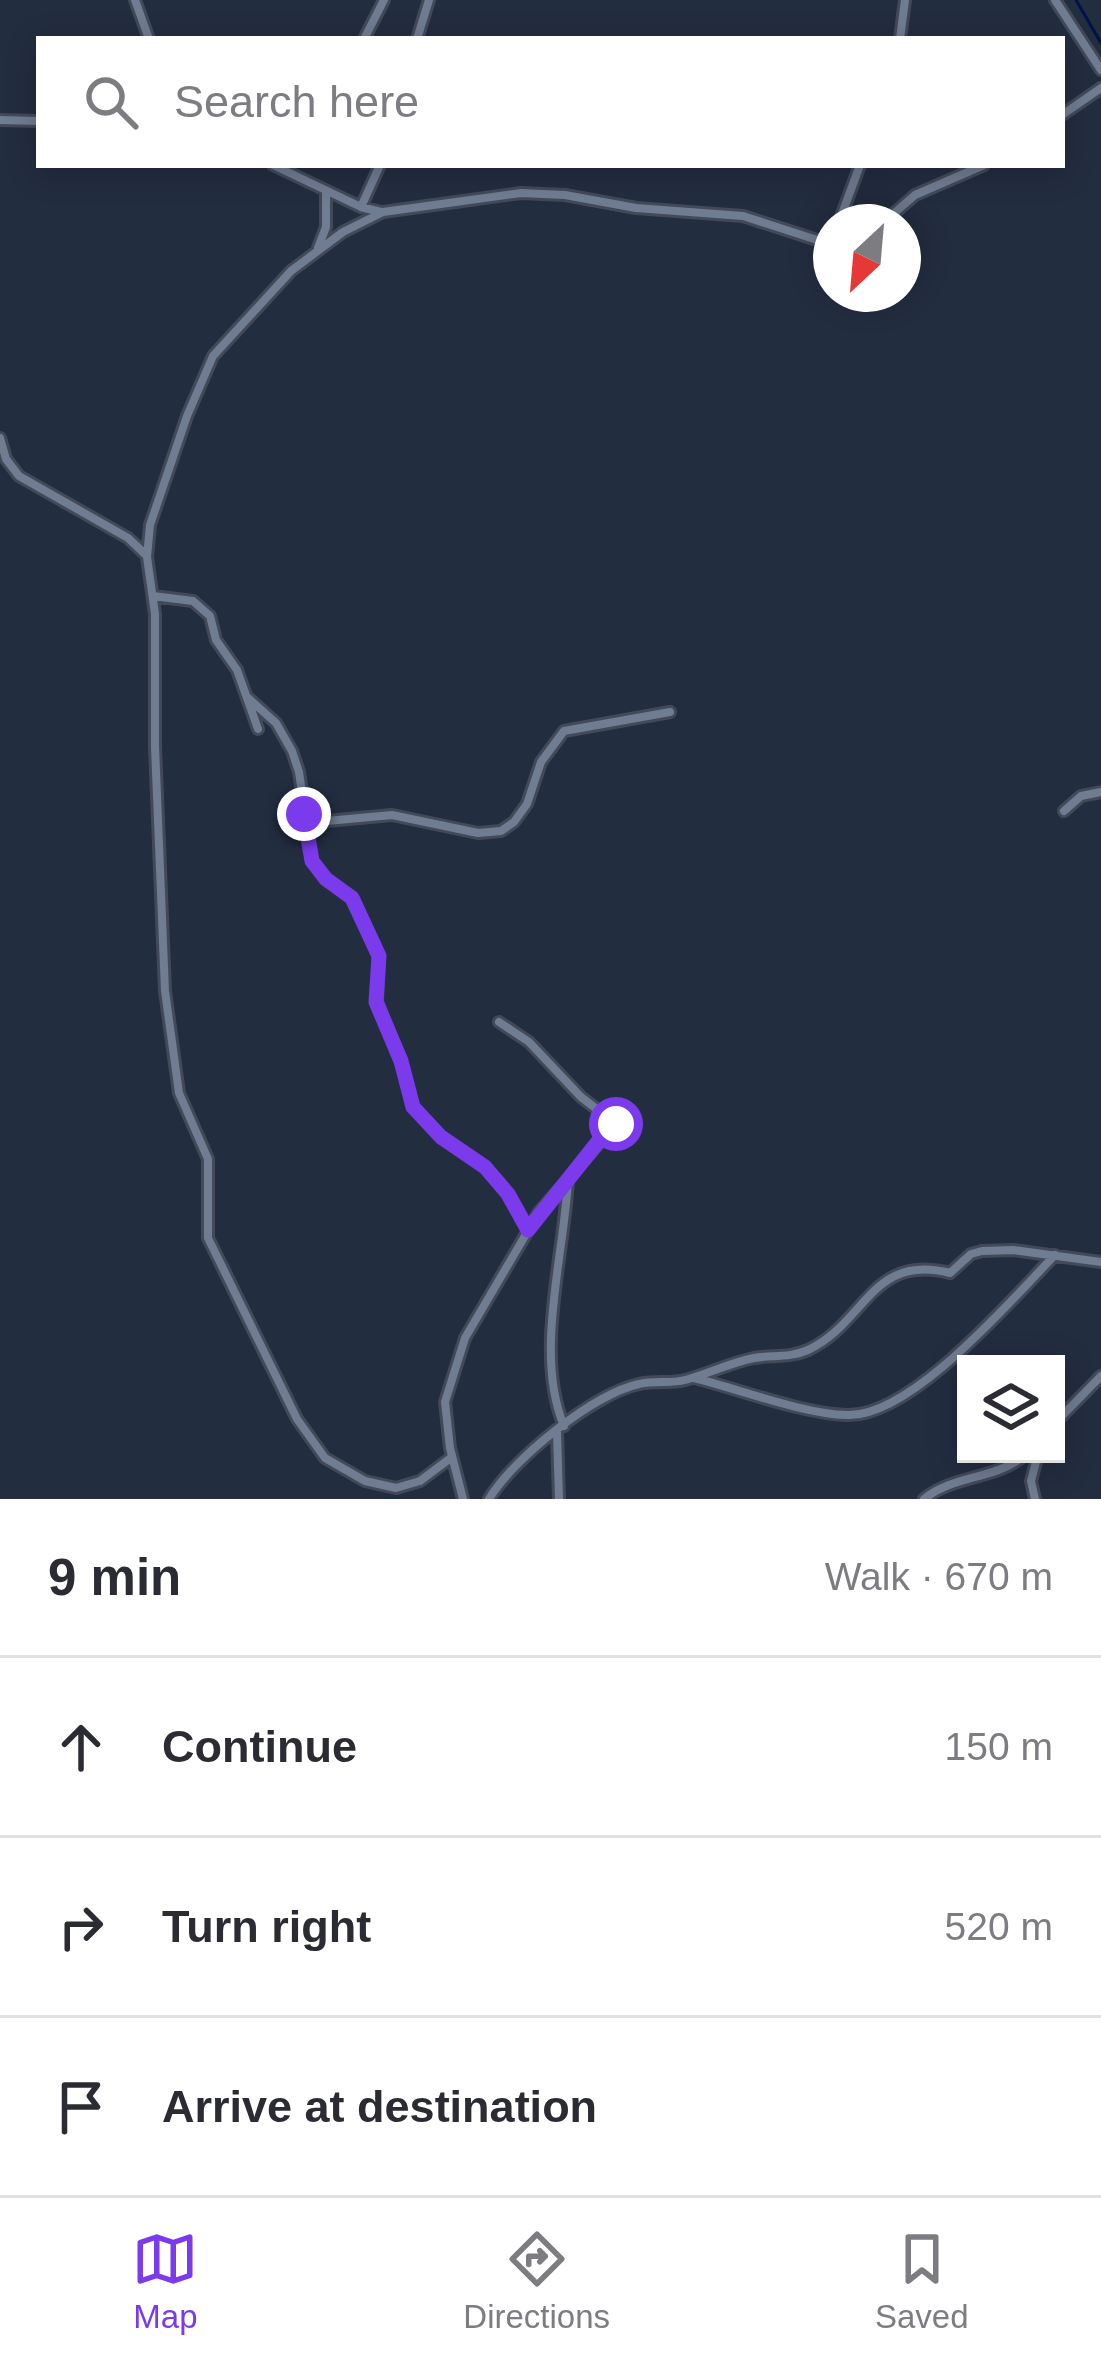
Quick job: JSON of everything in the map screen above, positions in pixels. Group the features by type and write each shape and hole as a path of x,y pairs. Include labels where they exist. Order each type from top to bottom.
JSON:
{"street":[{"path":"135,0 148,36"},
{"path":"366,36 384,0"},
{"path":"418,36 429,0"},
{"path":"901,36 905,0"},
{"path":"1055,0 1101,70"},
{"path":"1065,113 1101,88"},
{"path":"0,120 36,121"},
{"path":"289,168 361,207 383,212 521,193 565,195 636,208 743,216 813,239"},
{"path":"361,207 379,168"},
{"path":"846,204 859,168"},
{"path":"903,204 977,168"},
{"path":"318,249 326,227 326,190"},
{"path":"383,212 318,249 213,356 150,525 147,556 153,596 165,991 179,1093 208,1159 208,1238 297,1419 325,1458 365,1480 396,1488 421,1481 452,1457"},
{"path":"0,439 6,459 19,476 128,538 147,556"},
{"path":"153,596 182,598 203,607 258,729"},
{"path":"247,697 275,723 292,751 317,869 352,898 379,956 376,1002 401,1061 413,1107 441,1137 485,1167 508,1194 528,1230"},
{"path":"305,823 392,815 478,833 501,831 527,804 541,762 564,731 670,712"},
{"path":"1064,811 1082,796 1101,792"},
{"path":"463,1499 445,1402 449,1378 473,1323 528,1230 616,1123 581,1097 529,1042 500,1022"},
{"path":"559,1499 560,1429 550,1364 568,1178"},
{"path":"489,1499 520,1464 598,1402 630,1387 693,1378 752,1358 809,1350 890,1278 915,1268 950,1273 971,1254 982,1251 1101,1262"},
{"path":"693,1378 842,1415 871,1413 953,1359 1055,1255"},
{"path":"1065,1413 1101,1376"},
{"path":"924,1499 948,1483 1011,1463"},
{"path":"1035,1463 1030,1481 1035,1499"}],"waterway":[{"path":"1076,0 1101,43"}],"route":[{"path":"304,814 312,861 326,879 352,898 379,956 376,1002 401,1061 413,1107 441,1137 485,1167 508,1194 528,1230 616,1124"}]}
